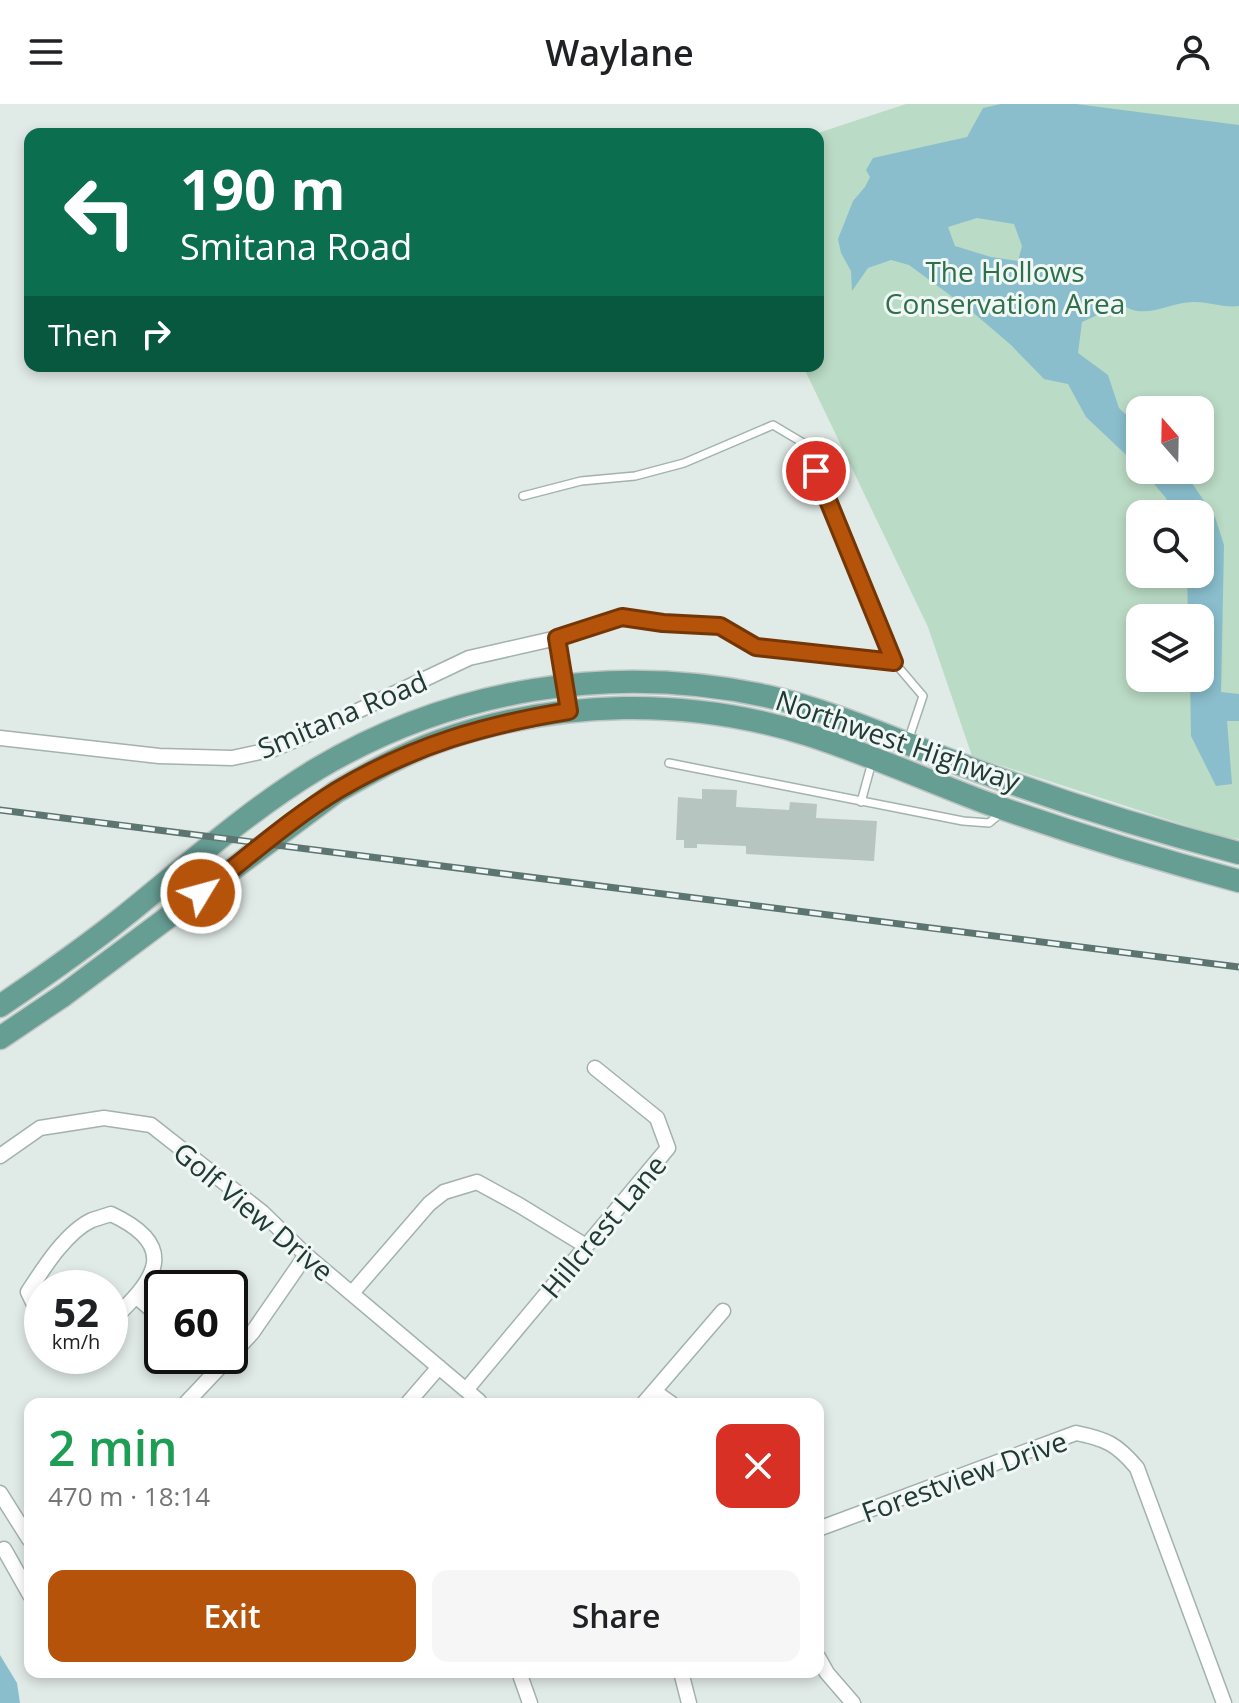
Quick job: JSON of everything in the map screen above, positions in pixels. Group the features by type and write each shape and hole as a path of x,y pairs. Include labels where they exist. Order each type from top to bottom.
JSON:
{"main road":[{"name":"Northwest Highway","path":"0,1006 112,926 248,817 317,769 429,716 514,692 612,681 648,681 717,687 768,697 816,710 1080,806 1239,853"},
{"name":"Northwest Highway","path":"0,1038 76,986 346,785 438,742 517,719 569,711 660,708 712,713 808,735 1005,809 1128,850 1239,881"}],"street":[{"path":"557,638 569,711"},
{"name":"Smitana Road","path":"0,738 159,756 232,758 274,749 469,658 557,638"},
{"name":"Hillcrest Lane","path":"466,1390 668,1148 657,1118 595,1068"},
{"name":"Golf View Drive","path":"0,1156 40,1128 104,1118 151,1125 263,1213 306,1255 475,1398"},
{"path":"352,1293 429,1204 444,1192 477,1182 586,1246"},
{"path":"42,1270 64,1243 89,1221 111,1214 132,1224 150,1240 155,1261 148,1280 128,1305"},
{"path":"248,1337 306,1255"},
{"path":"137,1297 144,1303"},
{"path":"649,1398 723,1311"},
{"path":"412,1398 439,1367"},
{"path":"190,1398 212,1374"},
{"path":"655,1392 664,1398"},
{"name":"Forestview Drive","path":"824,1527 1076,1433 1097,1437 1121,1449 1137,1468 1224,1703"},
{"path":"0,1493 24,1530"},
{"path":"24,1540 2,1550 24,1585"},
{"path":"824,1668 853,1703"},
{"path":"521,1678 530,1703"},
{"path":"683,1678 689,1703"}],"lane":[{"path":"523,496 581,481 635,476 684,463 773,425 805,444 894,662 923,696 907,744"},
{"path":"557,638 622,617 720,626 756,647 894,662"},
{"path":"861,802 873,759"},
{"path":"669,763 977,823 991,822 1005,809"}],"green space":[{"name":"The Hollows Conservation Area","path":"906,104 1239,104 1239,839 1215,835 972,756 928,627 806,372 824,372 824,131"}],"water":[{"path":"1001,104 1076,104 1239,125 1239,306 1195,302 1139,311 1122,304 1082,322 1078,353 1108,375 1119,408 1126,415 1126,455 1086,417 1068,384 1044,379 969,309 909,265 891,260 868,268 852,291 851,271 841,253 838,239 853,201 870,177 866,170 873,158 967,137 983,108","holes":["977,218 1014,224 1022,246 1018,261 991,257 955,246 948,227"]},
{"path":"1154,484 1193,484 1203,500 1167,500"},
{"path":"1214,516 1224,545 1221,692 1239,694 1239,721 1227,721 1232,784 1216,786 1191,736 1190,692 1214,692 1214,604 1188,604 1187,588 1214,588"},
{"path":"0,1655 17,1683 20,1703 0,1703"}],"building":[{"path":"702,789 737,790 736,807 789,810 790,802 817,804 816,818 877,821 874,861 746,854 746,846 697,844 697,848 684,848 684,840 676,840 678,797 702,799"}],"railway":[{"path":"0,810 1239,967"}],"route":[{"path":"201,893 304,814 368,773 438,742 478,729 569,711 557,638 622,617 720,626 756,647 894,662 816,471"}]}
